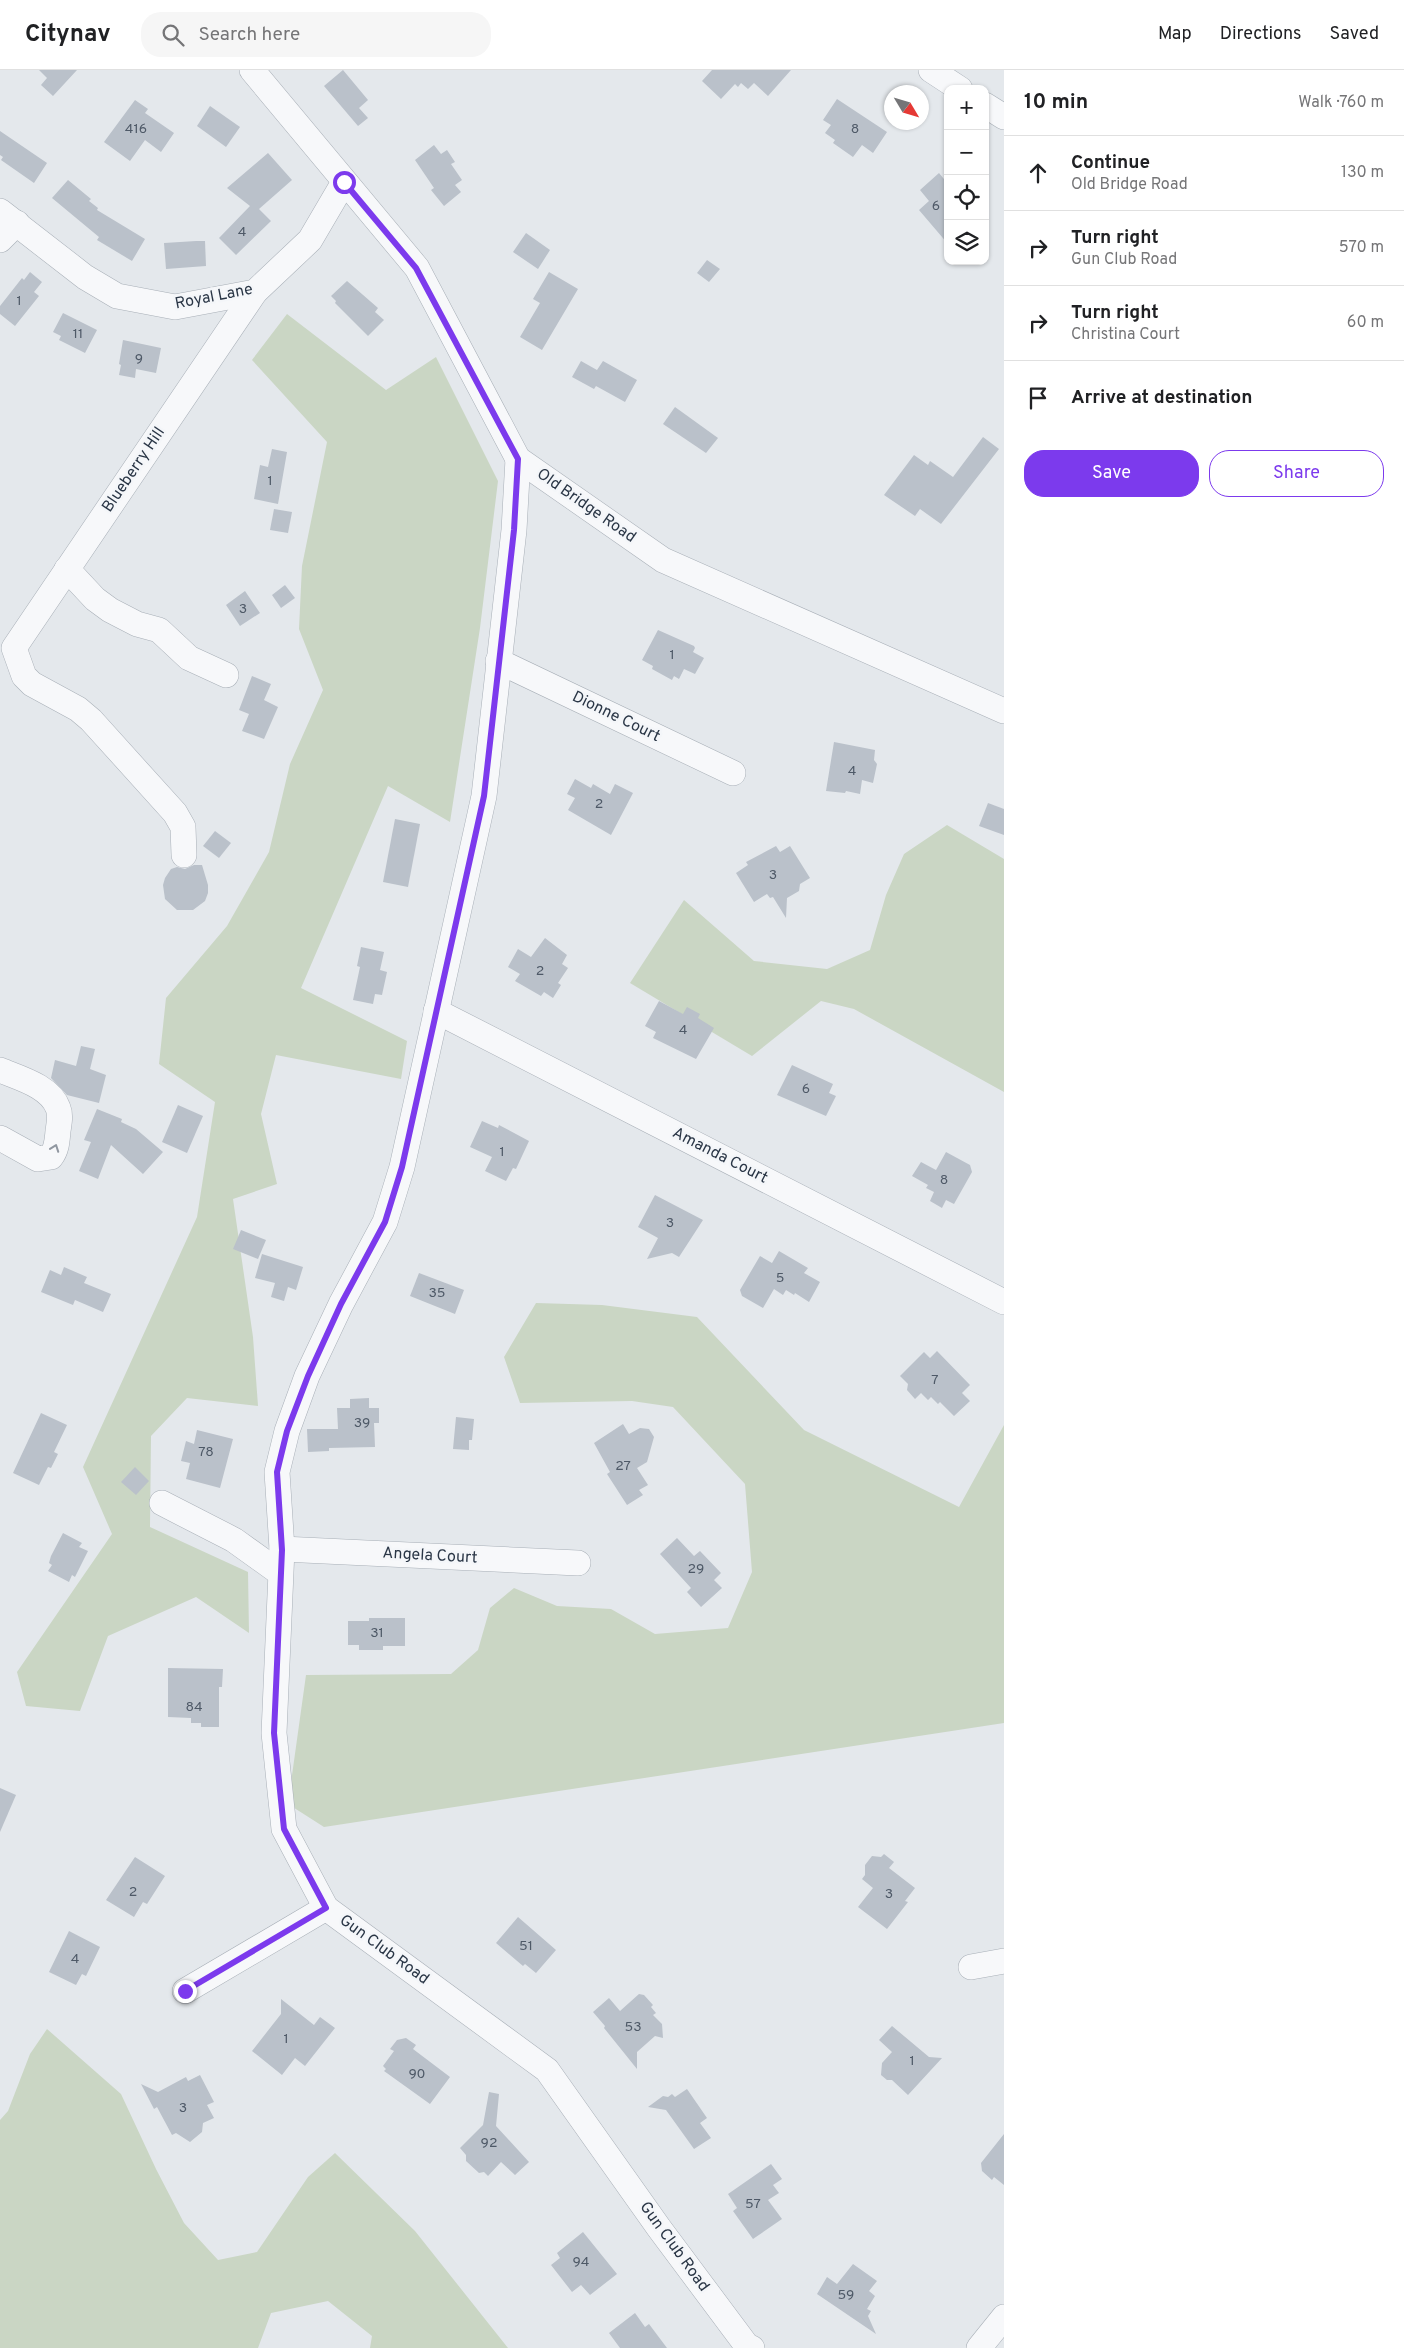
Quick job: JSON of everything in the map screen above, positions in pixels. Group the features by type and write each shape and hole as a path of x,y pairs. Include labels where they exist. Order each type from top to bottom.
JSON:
{"street":[{"name":"Old Bridge Road","path":"252,70 416,268 518,459 663,560 1004,711"},
{"path":"931,70 954,85"},
{"path":"989,108 1004,117"},
{"name":"Royal Lane","path":"6,225 117,296 175,307 255,292 310,240 344,182"},
{"name":"Blueberry Hill","path":"184,855 183,827 175,813 78,709 32,684 24,676 14,648 255,292"},
{"name":"Gun Club Road","path":"518,459 514,530 484,796 402,1167 385,1222 308,1376 287,1431 277,1472 281,1561 274,1733 284,1829 326,1908 547,2070 659,2228 747,2346 752,2348"},
{"path":"67,569 95,599 110,610 137,624 159,630 188,658 226,675"},
{"name":"Dionne Court","path":"498,661 733,773"},
{"name":"Amanda Court","path":"436,1011 1004,1302"},
{"path":"0,1070 32,1083 47,1093 58,1108 60,1116 57,1147 51,1157 38,1158 0,1138"},
{"path":"162,1503 234,1540 281,1561"},
{"name":"Angela Court","path":"281,1561 578,1563"},
{"path":"185,1991 326,1908"},
{"path":"972,1967 1004,1961"},
{"path":"979,2348 1004,2317"}],"green space":[{"path":"287,314 386,390 436,357 498,481 480,628 450,822 388,786 301,988 407,1041 401,1079 276,1055 261,1114 277,1184 233,1199 253,1337 258,1406 187,1398 151,1436 150,1527 248,1572 249,1633 196,1597 108,1636 80,1711 26,1706 17,1672 112,1534 83,1467 197,1217 215,1102 159,1064 166,998 227,926 269,852 290,764 323,690 299,629 302,566 327,442 252,360"},
{"path":"947,825 1004,859 1004,1092 854,1009 821,1001 752,1056 630,983 684,900 754,961 827,969 870,950 886,895 904,854"},
{"path":"536,1303 602,1305 697,1317 804,1430 959,1507 1004,1425 1004,1723 324,1827 288,1804 306,1675 451,1674 478,1650 490,1608 514,1588 557,1606 611,1609 655,1634 728,1628 752,1572 745,1484 673,1407 632,1401 520,1403 504,1357"},
{"path":"47,2029 121,2094 184,2223 218,2260 257,2252 308,2177 335,2153 415,2231 508,2348 370,2348 372,2336 328,2301 271,2313 258,2348 0,2348 0,2120 8,2111 30,2054"}],"building":[{"path":"39,70 77,70 53,96 41,85 47,78"},
{"path":"343,70 368,100 359,108 368,118 358,126 324,86"},
{"path":"712,70 791,70 768,96 754,83 748,89 741,83 738,87 735,84 721,99 702,81"},
{"path":"837,99 887,132 873,153 862,145 853,157 833,143 835,140 825,133 831,125 823,120"},
{"path":"135,100 148,109 145,113 174,133 161,152 145,140 130,161 104,142"},
{"path":"210,106 240,127 226,147 197,126"},
{"path":"0,131 47,163 34,183 1,160 3,157 0,155"},
{"path":"434,145 441,154 447,150 455,162 451,164 462,180 455,185 461,192 444,206 431,190 434,188 415,160"},
{"path":"268,153 292,180 259,209 271,221 236,255 219,238 250,206 227,188"},
{"path":"939,173 944,179 944,239 919,210 929,201 920,190"},
{"path":"68,180 91,199 89,201 98,208 97,210 145,239 132,261 97,240 99,237 52,198"},
{"path":"526,233 550,250 538,269 513,252"},
{"path":"205,241 206,266 166,269 164,243"},
{"path":"707,260 720,269 709,282 697,273"},
{"path":"30,272 42,282 34,292 39,296 15,326 0,314 0,306 22,278 24,280"},
{"path":"549,272 578,289 542,350 520,337 540,303 533,299"},
{"path":"347,281 378,308 375,312 384,320 368,336 335,303 336,301 331,296"},
{"path":"63,313 97,330 85,353 59,340 61,336 53,332"},
{"path":"123,340 161,348 156,373 136,369 135,378 119,375"},
{"path":"581,361 597,370 603,361 637,380 625,402 596,386 594,389 572,377"},
{"path":"675,407 718,438 706,453 663,424"},
{"path":"983,437 999,449 941,524 920,509 915,516 884,495 914,455 928,465 930,461 953,477"},
{"path":"272,449 287,452 278,504 254,499 260,465 268,467"},
{"path":"274,509 292,512 288,533 270,530"},
{"path":"285,585 295,598 281,608 272,595"},
{"path":"245,591 260,613 240,626 226,605"},
{"path":"658,630 694,646 693,652 704,658 695,674 684,669 679,679 674,676 672,680 652,669 653,666 642,660"},
{"path":"252,676 271,684 264,700 278,707 264,739 242,731 249,714 239,710"},
{"path":"834,742 875,750 874,760 877,764 873,783 862,780 860,794 846,791 845,793 826,791"},
{"path":"575,779 591,788 593,784 610,794 615,784 633,793 611,835 568,810 575,798 567,794"},
{"path":"988,803 1004,809 1004,835 979,826"},
{"path":"395,819 420,824 408,887 383,882"},
{"path":"215,831 231,843 219,858 203,846"},
{"path":"776,846 780,852 790,846 810,878 800,884 799,891 787,898 786,918 773,897 770,898 767,894 754,902 736,873 748,865 746,862"},
{"path":"194,865 202,865 208,885 205,901 193,910 177,910 165,899 163,885 165,878 171,869 177,867 185,869"},
{"path":"545,938 567,955 562,964 568,968 558,983 561,985 553,998 544,992 541,996 515,981 520,974 508,967 518,949 531,957"},
{"path":"361,947 384,952 380,970 387,972 382,995 375,994 373,1004 353,1000 360,967 357,966"},
{"path":"659,1001 683,1014 687,1007 700,1014 698,1018 714,1028 696,1059 653,1038 656,1032 645,1026"},
{"path":"81,1046 95,1049 90,1069 106,1075 99,1103 67,1095 51,1078 55,1060 76,1066"},
{"path":"792,1065 833,1084 829,1093 836,1096 826,1116 777,1095"},
{"path":"178,1105 203,1116 187,1153 162,1142"},
{"path":"97,1109 122,1119 121,1122 136,1129 163,1152 143,1174 111,1145 98,1179 79,1171 91,1142 84,1140"},
{"path":"482,1121 498,1128 499,1125 529,1141 516,1169 513,1168 506,1181 485,1171 492,1157 470,1147"},
{"path":"946,1152 970,1165 972,1172 954,1204 946,1200 942,1208 930,1201 934,1192 926,1188 928,1185 912,1176 921,1162 936,1170"},
{"path":"655,1195 703,1220 679,1257 672,1253 647,1259 658,1238 638,1227"},
{"path":"241,1230 266,1240 258,1259 233,1249"},
{"path":"779,1251 808,1268 804,1273 820,1282 809,1302 795,1293 794,1295 786,1290 783,1295 774,1289 763,1308 742,1296 740,1290 760,1256 772,1263"},
{"path":"262,1254 303,1267 296,1290 288,1287 284,1301 271,1297 275,1283 255,1278"},
{"path":"64,1267 87,1277 84,1283 111,1294 103,1312 75,1300 73,1305 41,1292 50,1270 61,1275"},
{"path":"419,1273 464,1290 455,1314 410,1296"},
{"path":"937,1351 970,1385 962,1393 970,1401 954,1416 940,1402 938,1404 931,1397 928,1400 921,1393 915,1399 907,1390 908,1384 900,1376 924,1352 930,1358"},
{"path":"369,1398 369,1408 379,1408 379,1423 374,1423 375,1447 329,1448 329,1451 308,1452 307,1429 338,1429 337,1408 350,1408 350,1399"},
{"path":"41,1413 67,1425 54,1452 58,1454 51,1468 48,1467 39,1485 13,1473"},
{"path":"456,1417 474,1419 472,1440 469,1440 469,1450 453,1449"},
{"path":"623,1424 629,1434 640,1428 649,1429 654,1437 647,1462 637,1468 648,1485 639,1490 643,1495 627,1505 607,1474 610,1472 594,1443"},
{"path":"197,1430 233,1439 220,1488 186,1479 190,1463 181,1461 186,1441 194,1444"},
{"path":"135,1467 149,1481 136,1495 121,1482"},
{"path":"63,1533 82,1543 79,1547 88,1551 75,1577 72,1575 69,1582 48,1571 52,1565 49,1563 51,1556"},
{"path":"677,1538 694,1556 700,1551 721,1573 714,1580 722,1588 701,1607 687,1592 691,1588 660,1554"},
{"path":"369,1618 405,1618 405,1646 383,1646 383,1650 359,1650 359,1645 348,1645 348,1621 369,1621"},
{"path":"168,1668 223,1669 222,1687 219,1687 219,1727 201,1727 201,1723 191,1723 191,1718 168,1717"},
{"path":"0,1788 16,1795 0,1832"},
{"path":"884,1854 894,1862 889,1868 915,1888 905,1901 908,1902 887,1929 858,1907 873,1888 862,1879 865,1875 865,1865 872,1856 881,1857"},
{"path":"135,1857 165,1876 147,1904 143,1902 134,1917 106,1900"},
{"path":"518,1917 556,1950 536,1973 525,1964 523,1966 496,1943"},
{"path":"69,1931 100,1947 86,1976 82,1974 76,1985 49,1972"},
{"path":"639,1994 644,1995 653,2005 651,2007 656,2013 653,2015 662,2024 663,2038 655,2036 637,2052 637,2069 593,2012 609,1998 620,2011"},
{"path":"281,1999 314,2025 320,2017 335,2028 305,2066 295,2058 282,2075 252,2051 281,2014"},
{"path":"892,2026 929,2057 942,2058 908,2095 892,2080 887,2080 881,2075 882,2063 892,2052 879,2040"},
{"path":"406,2038 416,2045 413,2049 450,2077 430,2104 384,2071 386,2069 383,2066 394,2051 390,2049 397,2040"},
{"path":"200,2075 214,2102 207,2105 214,2118 203,2123 202,2132 190,2142 176,2133 172,2135 157,2107 154,2109 141,2084 158,2092 186,2077 188,2081"},
{"path":"687,2089 707,2118 700,2123 711,2138 694,2149 666,2110 648,2107 663,2096 668,2097 672,2094 675,2097"},
{"path":"489,2092 499,2094 496,2126 529,2162 515,2175 501,2162 488,2176 484,2172 479,2173 466,2161 466,2155 460,2148 483,2125"},
{"path":"1004,2134 1004,2185 994,2177 992,2180 982,2171 981,2163"},
{"path":"771,2164 782,2179 773,2185 779,2193 768,2200 782,2219 753,2239 733,2211 737,2208 728,2194"},
{"path":"583,2232 617,2274 590,2295 581,2285 572,2292 551,2265 560,2258 557,2253"},
{"path":"853,2264 877,2281 869,2291 875,2296 867,2309 871,2311 868,2316 876,2334 817,2294 827,2277 837,2284"},
{"path":"635,2313 645,2327 649,2324 667,2348 620,2348 609,2333"}],"route":[{"path":"185,1991 326,1908 284,1829 274,1733 282,1550 277,1472 287,1431 308,1376 341,1304 385,1222 402,1167 484,796 514,530 518,459 416,268 344,182"}]}
